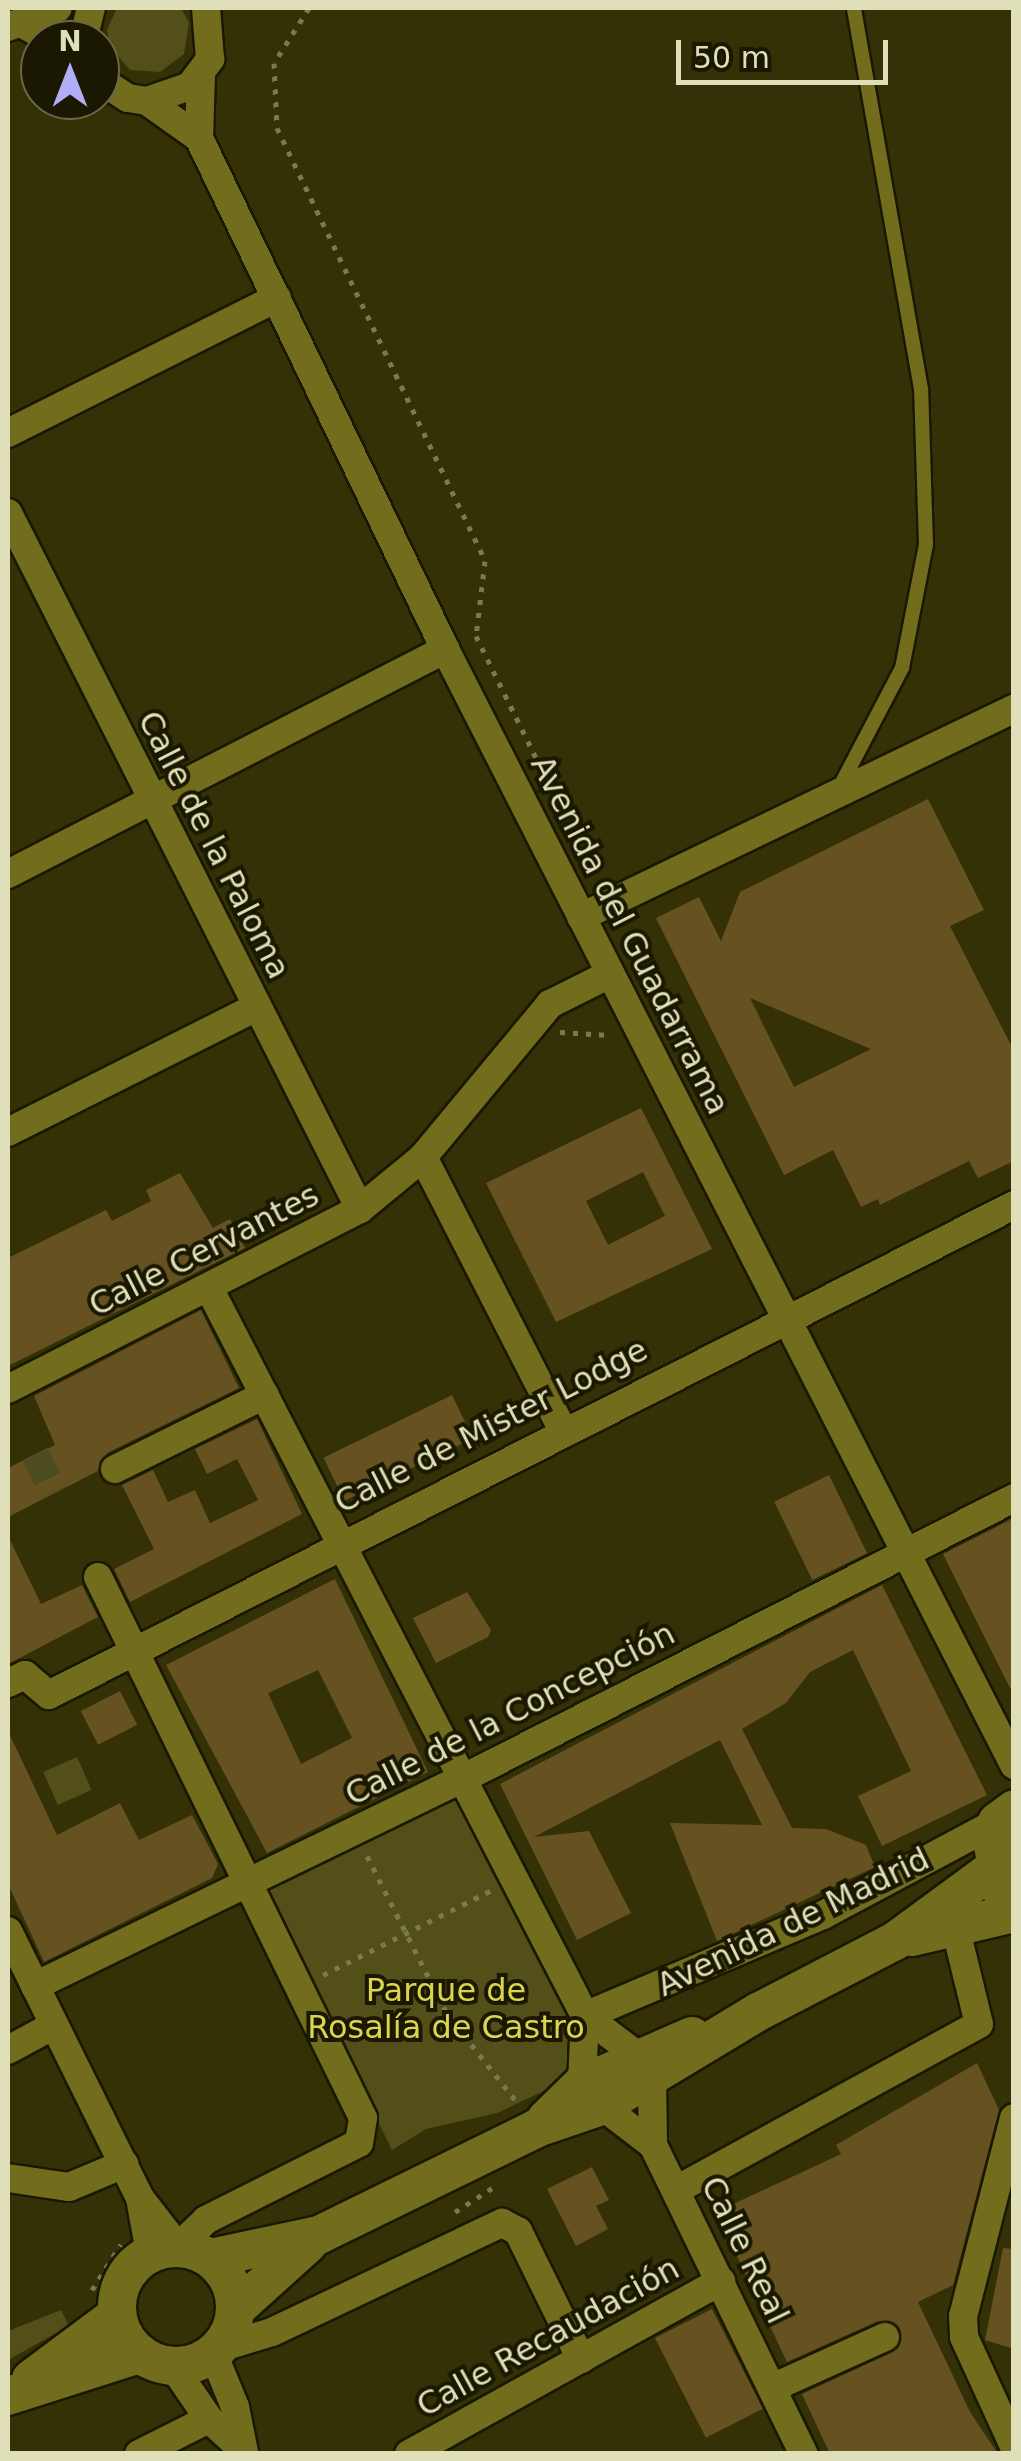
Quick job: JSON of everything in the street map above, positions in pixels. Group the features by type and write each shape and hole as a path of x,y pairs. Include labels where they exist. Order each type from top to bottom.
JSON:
{"main road":[{"path":"1005,1815 993,1869 1014,1911"},
{"name":"Avenida de Madrid","path":"236,2309 319,2235 537,2128 592,2095 895,1941 993,1869"},
{"name":"Avenida de Madrid","path":"895,1941 1014,1911"},
{"name":"Avenida de Madrid","path":"180,2253 319,2235"},
{"path":"180,2253 230,2280 236,2309 216,2351 156,2360 9,2396 118,2315 124,2279 180,2253"},
{"path":"118,2315 156,2360"}],"street":[{"path":"14,26 58,8"},
{"name":"Avenida del Guadarrama","path":"198,138 201,75 210,59 213,12"},
{"path":"147,102 177,95 201,75"},
{"name":"Avenida del Guadarrama","path":"120,93 147,102 198,138 446,649 1010,1763 1005,1815"},
{"path":"8,433 278,298"},
{"name":"Calle de la Paloma","path":"8,512 360,1208"},
{"path":"8,874 446,649"},
{"path":"581,917 1014,709"},
{"name":"Calle Cervantes","path":"8,1389 360,1208 423,1157 550,1004 610,974"},
{"path":"8,1132 258,1007"},
{"path":"423,1157 562,1429"},
{"name":"Calle de Mister Lodge","path":"8,1684 25,1675 49,1695 562,1429 1014,1205"},
{"path":"209,1288 585,2016 645,2068 652,2144"},
{"path":"114,1470 264,1395"},
{"name":"Calle de la Concepción","path":"34,1986 460,1780 1014,1498"},
{"path":"8,1932 140,2198 180,2253 206,2220 348,2150 363,2133 363,2118 138,1650 98,1577"},
{"name":"Avenida de Madrid","path":"585,2016 823,1915 1005,1815"},
{"path":"678,2189 979,2024 955,1926"},
{"path":"585,2016 592,2095"},
{"path":"8,2050 54,2025"},
{"name":"Calle Real","path":"592,2095 652,2144 678,2189 804,2454"},
{"path":"1014,2118 963,2316 964,2337 1014,2446"},
{"path":"8,2178 69,2187 124,2164"},
{"path":"244,2452 236,2407 216,2351 272,2332 502,2223 518,2232 581,2359"},
{"name":"Calle Recaudación","path":"409,2454 439,2446 581,2359 722,2281"},
{"path":"772,2388 885,2337"},
{"path":"156,2360 244,2452"},
{"path":"139,2454 209,2419"}],"lane":[{"path":"837,791 902,668 926,545 921,389 854,8"}],"path":[{"path":"309,8 274,64 278,128 485,561 476,636 581,850"},
{"path":"547,1047 559,1032 610,1035 635,1023"},
{"path":"355,1831 447,2014 537,2128"},
{"path":"300,1988 512,1880"}],"green space":[{"path":"117,8 181,8 189,23 184,54 160,72 130,70 120,58 120,20 112,20"},
{"path":"77,1757 92,1790 58,1805 43,1772"},
{"name":"Parque de Rosalía de Castro","path":"455,1791 574,2013 572,2078 497,2113 426,2129 392,2150 263,1889"},
{"path":"61,2310 69,2326 8,2360 8,2331"}],"building":[{"path":"928,799 984,910 950,926 1014,1051 1014,1161 978,1178 969,1161 880,1205 878,1199 861,1207 833,1150 784,1175 656,918 699,897 721,941 740,892","holes":["750,998 871,1049 794,1087"]},
{"path":"641,1108 712,1249 556,1322 486,1183","holes":["643,1172 665,1216 608,1245 586,1201"]},
{"path":"180,1173 213,1228 230,1219 245,1248 8,1366 8,1258 106,1210 112,1221 151,1201 146,1190"},
{"path":"201,1310 239,1388 107,1453 98,1471 8,1517 8,1468 55,1445 34,1396"},
{"path":"452,1395 473,1438 345,1501 323,1458"},
{"path":"257,1419 302,1514 130,1602 114,1569 154,1549 122,1485 153,1470 168,1502 195,1490 210,1523 258,1500 237,1459 207,1474 195,1449"},
{"path":"829,1475 867,1553 812,1580 774,1502"},
{"path":"1014,1518 1014,1696 943,1554"},
{"path":"8,1536 41,1604 82,1585 98,1617 8,1664"},
{"path":"335,1579 428,1772 267,1853 166,1665","holes":["318,1670 352,1738 301,1764 268,1693"]},
{"path":"882,1585 987,1795 882,1846 858,1796 911,1771 853,1650 810,1672 786,1703 742,1729 792,1828 826,1829 866,1845 875,1867 717,1941 670,1823 762,1825 720,1740 534,1837 589,1831 631,1913 577,1940 500,1784"},
{"path":"467,1592 491,1630 488,1637 436,1663 413,1618"},
{"path":"120,1691 137,1725 98,1745 81,1711"},
{"path":"8,1731 57,1835 120,1803 139,1840 192,1815 218,1864 212,1878 44,1962 8,1884"},
{"path":"977,2063 999,2110 953,2285 918,2302 970,2412 998,2454 830,2454 802,2394 893,2352 900,2329 878,2321 787,2362 716,2212 841,2154 836,2145"},
{"path":"592,2167 609,2200 596,2206 608,2229 576,2246 547,2189"},
{"path":"1003,2248 1014,2249 1014,2349 985,2340"},
{"path":"712,2309 763,2409 706,2438 655,2338"}],"tunnel":[{"path":"35,1454 54,1493"}]}
